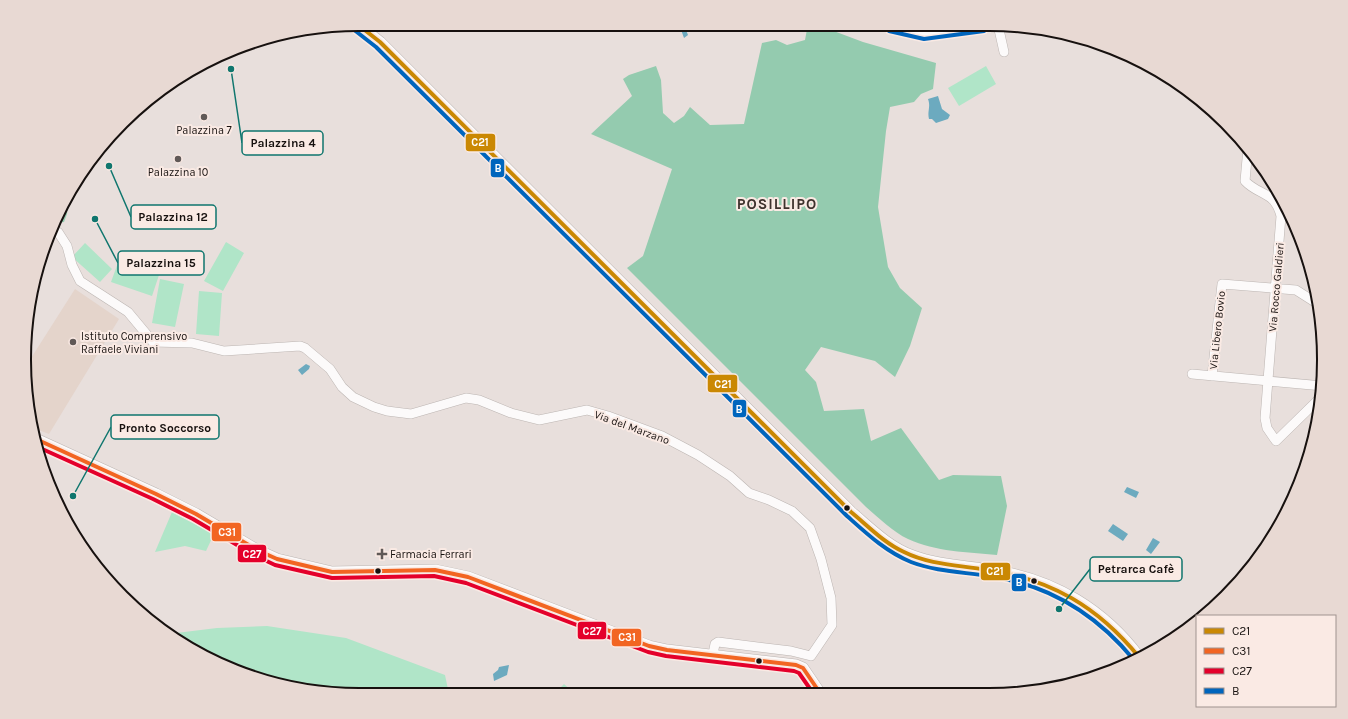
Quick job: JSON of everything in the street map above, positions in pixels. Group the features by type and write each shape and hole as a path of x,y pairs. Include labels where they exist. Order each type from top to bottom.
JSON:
{"street":[{"path":"366,31 380,42 851,512 887,543 912,556 934,562 1020,575 1065,593 1098,614 1127,640 1136,653"},
{"path":"916,31 924,33 939,31"},
{"path":"999,32 1004,52"},
{"name":"Via Rocco Galdieri","path":"1247,158 1245,181 1273,198 1280,209 1281,216 1267,381 1265,423 1276,441 1314,404"},
{"name":"Via del Marzano","path":"57,232 67,246 72,265 80,281 128,312 153,342 192,343 224,351 300,346 305,348 325,365 342,387 353,397 374,407 399,413 420,413 466,398 479,400 511,413 539,420 586,410 608,416 662,436 698,455 730,476 748,493 769,500 792,511 810,528 821,559 831,598 832,625 811,656 791,651 718,642 714,644 713,654"},
{"name":"Via Libero Bovio","path":"1212,376 1222,284 1276,288"},
{"path":"1276,288 1301,292 1312,299"},
{"path":"1192,374 1316,385"},
{"path":"41,441 156,494 196,514 257,550 278,559 332,572 435,570 468,577 649,646 667,650 713,654 796,665 803,668 817,688"}],"shaded area":[{"name":"Istituto Comprensivo Raffaele Viviani","path":"75,289 119,319 49,434 38,430 37,424 31,358"}],"green space":[{"path":"807,31 834,31 863,42 936,63 933,89 921,94 914,102 890,107 878,207 888,267 900,288 922,308 910,346 895,377 875,361 821,347 805,370 816,382 824,411 864,409 871,441 901,428 939,480 953,475 1001,476 1007,506 997,555 952,551 930,547 908,539 892,529 866,507 627,268 643,256 672,169 591,134 632,96 623,79 629,75 656,66 661,80 663,113 674,123 684,116 690,107 710,125 744,124 762,43 776,40 787,45 805,40"},
{"path":"986,66 996,84 959,106 948,88"},
{"path":"67,210 67,214 64,222 61,222"},
{"path":"226,242 244,253 223,291 204,281"},
{"path":"85,243 112,269 100,282 72,257"},
{"path":"119,260 159,275 152,296 111,282"},
{"path":"160,279 184,284 175,327 152,323"},
{"path":"199,291 222,293 219,336 196,334"},
{"path":"172,512 214,534 206,551 185,546 155,552"},
{"path":"267,626 346,638 445,675 448,688 360,688 295,682 254,671 234,663 195,644 177,633 217,628"},
{"path":"564,684 568,688 560,688"}],"water":[{"path":"681,31 686,31 688,35 684,38"},
{"path":"938,96 942,109 950,115 948,119 936,123 932,119 929,119 928,99"},
{"path":"306,364 310,366 309,369 302,375 298,370"},
{"path":"1127,487 1139,492 1136,498 1124,492"},
{"path":"1113,524 1128,534 1123,541 1108,531"},
{"path":"1153,538 1160,542 1151,554 1146,550"},
{"path":"509,665 507,675 494,681 493,674 499,667"}],"transit line":[{"name":"B","path":"356,31 376,47 847,516 885,548 911,562 931,568 1015,581 1054,595 1072,605 1105,629 1130,656"},
{"name":"C21","path":"366,31 380,42 851,512 876,534 897,548 924,560 1010,574 1032,580 1052,588 1072,598 1090,610 1123,639 1136,653"},
{"name":"B","path":"889,31 924,39 984,31"},
{"name":"C31","path":"41,441 156,494 196,514 257,550 277,559 332,572 435,570 468,577 649,646 667,650 796,665 803,668 817,688"},
{"name":"C27","path":"43,450 153,499 193,519 254,555 275,565 332,578 434,576 466,583 648,652 666,656 794,671 799,673 810,688"}],"place":[{"name":"Palazzina 4","path":"231,69"},
{"name":"Palazzina 7","path":"204,117"},
{"name":"Palazzina 10","path":"178,159"},
{"name":"Palazzina 12","path":"109,166"},
{"name":"Palazzina 15","path":"95,219"},
{"name":"Istituto Comprensivo Raffaele Viviani","path":"73,342"},
{"name":"Pronto Soccorso","path":"73,496"},
{"name":"Farmacia Ferrari","path":"382,554"},
{"name":"Petrarca Cafè","path":"1059,609"}],"district":[{"name":"POSILLIPO","path":"777,204"}]}
